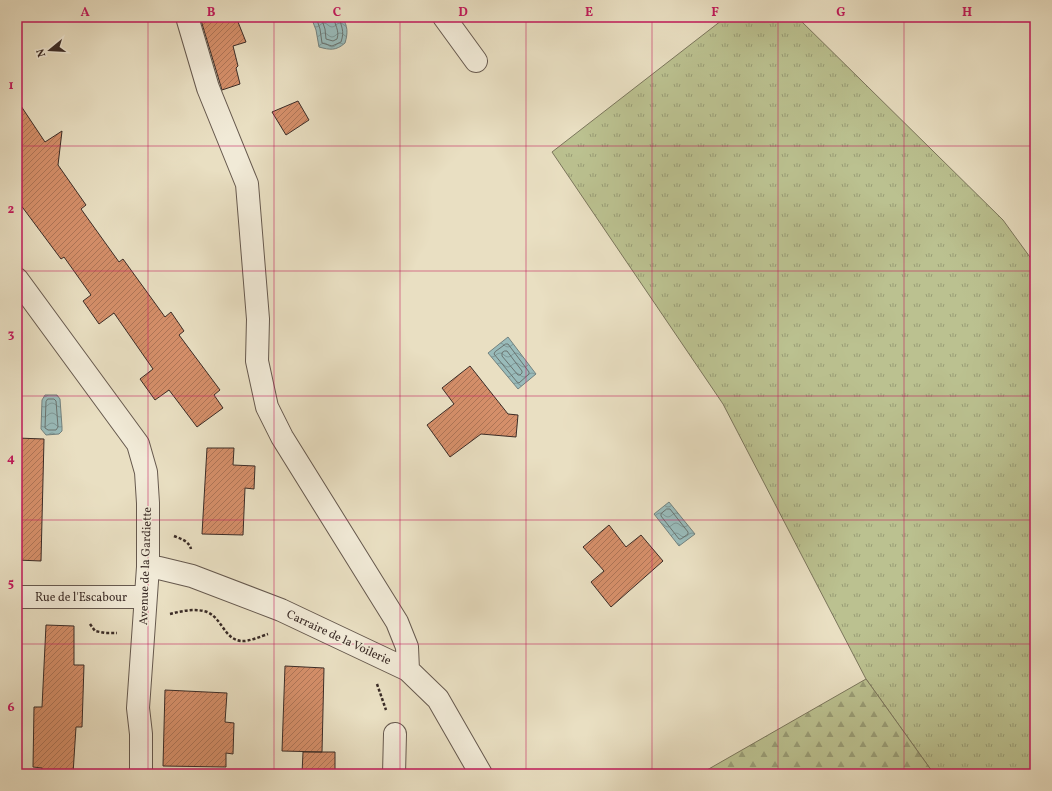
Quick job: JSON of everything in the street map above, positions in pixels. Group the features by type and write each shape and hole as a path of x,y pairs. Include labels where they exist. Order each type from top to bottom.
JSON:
{"street":[{"path":"187,17 208,88 247,184 258,319 258,361 268,407 282,437 397,622 407,647 408,670"},
{"path":"444,17 476,61"},
{"name":"Avenue de la Gardiette","path":"17,279 138,444 146,472 148,567 138,708 141,734 141,774"},
{"name":"Carraire de la Voilerie","path":"148,567 160,568 184,574 280,610 408,670 438,699 480,774"},
{"name":"Rue de l'Escabour","path":"17,597 145,597"},
{"path":"394,774 395,734"}],"path":[{"path":"148,536 173,536 184,540 190,547 191,559 172,599 170,621"},
{"path":"89,597 89,623 95,631 105,633 143,634"},
{"path":"170,614 190,610 207,613 218,621 229,636 242,641 274,632"},
{"path":"373,680 377,685 395,734"}],"green space":[{"path":"726,17 797,17 1003,220 1035,264 1035,774 934,774 866,679 723,404 552,152"},
{"path":"866,679 934,774 700,774"}],"water":[{"path":"311,17 342,17 347,30 345,43 333,49 319,47 316,30"},
{"path":"508,337 536,374 518,389 488,353"},
{"path":"45,395 57,395 60,399 62,431 59,434 46,435 41,429 42,400"},
{"path":"669,502 695,534 679,546 654,514"}],"building":[{"path":"200,17 236,17 246,42 233,46 238,66 236,68 240,84 222,90"},
{"path":"17,100 45,142 62,131 58,165 86,205 81,209 119,262 123,259 165,317 171,312 184,331 179,335 220,390 214,395 223,408 197,427 169,390 155,400 140,379 153,369 114,313 99,324 83,301 91,295 64,257 61,259 17,200"},
{"path":"298,101 309,120 286,135 272,112"},
{"path":"470,366 508,414 518,415 516,437 481,434 450,457 427,425 454,404 442,388"},
{"path":"17,438 44,439 41,561 17,560"},
{"path":"207,448 234,448 233,465 255,466 254,489 245,488 243,535 202,534"},
{"path":"609,525 626,547 641,535 663,561 611,607 591,582 604,571 583,547"},
{"path":"46,625 74,626 74,665 84,665 82,727 76,727 73,774 41,774 42,768 33,767 34,707 42,707"},
{"path":"285,666 324,668 322,752 282,751"},
{"path":"165,690 227,693 225,722 234,723 233,754 226,753 226,767 163,766"},
{"path":"303,752 335,752 335,774 302,774"}]}
